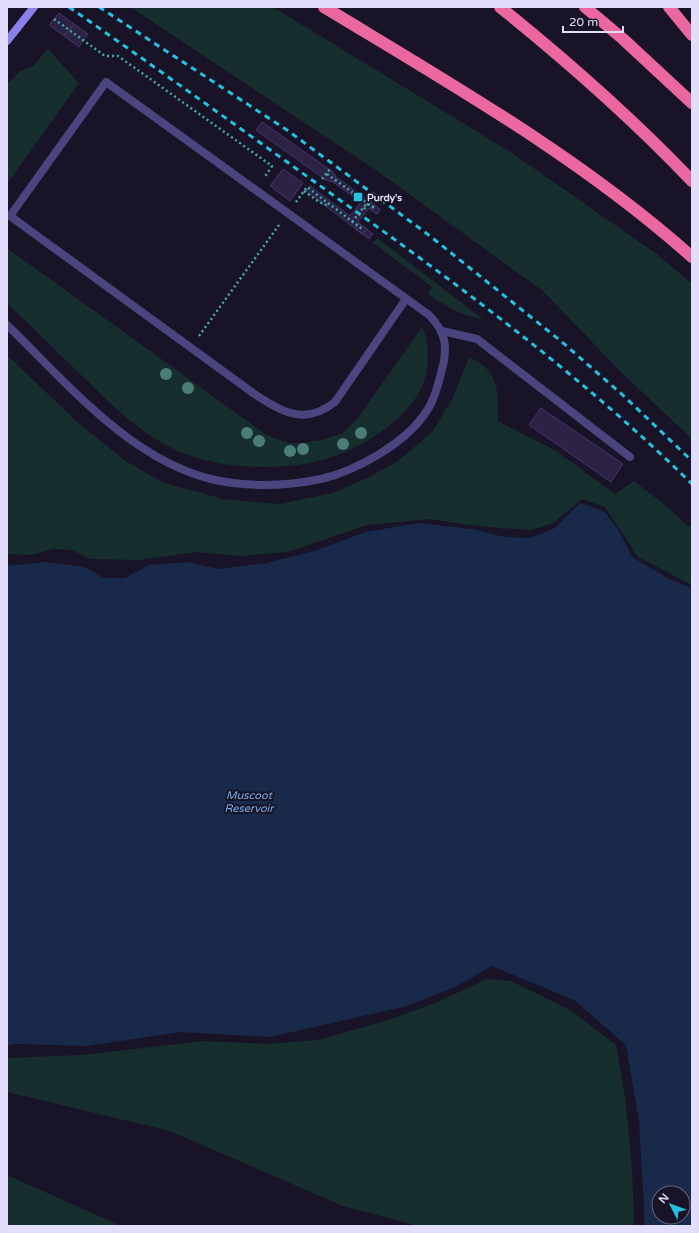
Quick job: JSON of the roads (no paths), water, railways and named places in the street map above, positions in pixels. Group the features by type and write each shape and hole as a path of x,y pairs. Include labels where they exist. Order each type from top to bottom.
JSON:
{"highway":[{"path":"324,7 512,121 568,159 624,200 692,257"},
{"path":"500,7 587,79 664,152 692,181"},
{"path":"585,7 623,39 692,103"},
{"path":"669,7 692,35"}],"main road":[{"path":"7,41 34,7"}],"lane":[{"path":"7,325 102,417 134,443 164,460 215,480 244,484 273,484 322,478 372,458 395,443 414,426 426,412 432,401 445,360 445,345 442,331 429,315 406,300 106,82 10,216 190,348 276,408 290,414 303,415 315,413 326,409 335,402 406,300"},
{"path":"442,331 477,339 630,457"}],"water":[{"name":"Muscoot Reservoir","path":"580,503 604,511 618,529 632,557 666,577 692,589 692,1226 645,1226 639,1121 626,1045 574,1000 492,966 455,987 407,1006 270,1037 180,1032 87,1046 17,1044 7,1046 7,566 46,562 85,567 104,578 125,578 149,565 188,562 218,569 267,563 317,550 366,532 418,523 472,529 505,537 531,538 555,528"}],"railway":[{"path":"69,7 326,190 468,294 515,330 605,404 692,484"},
{"path":"99,7 287,130 430,236 562,342 626,398 692,461"}],"place":[{"name":"Purdy's","path":"358,197"}]}
